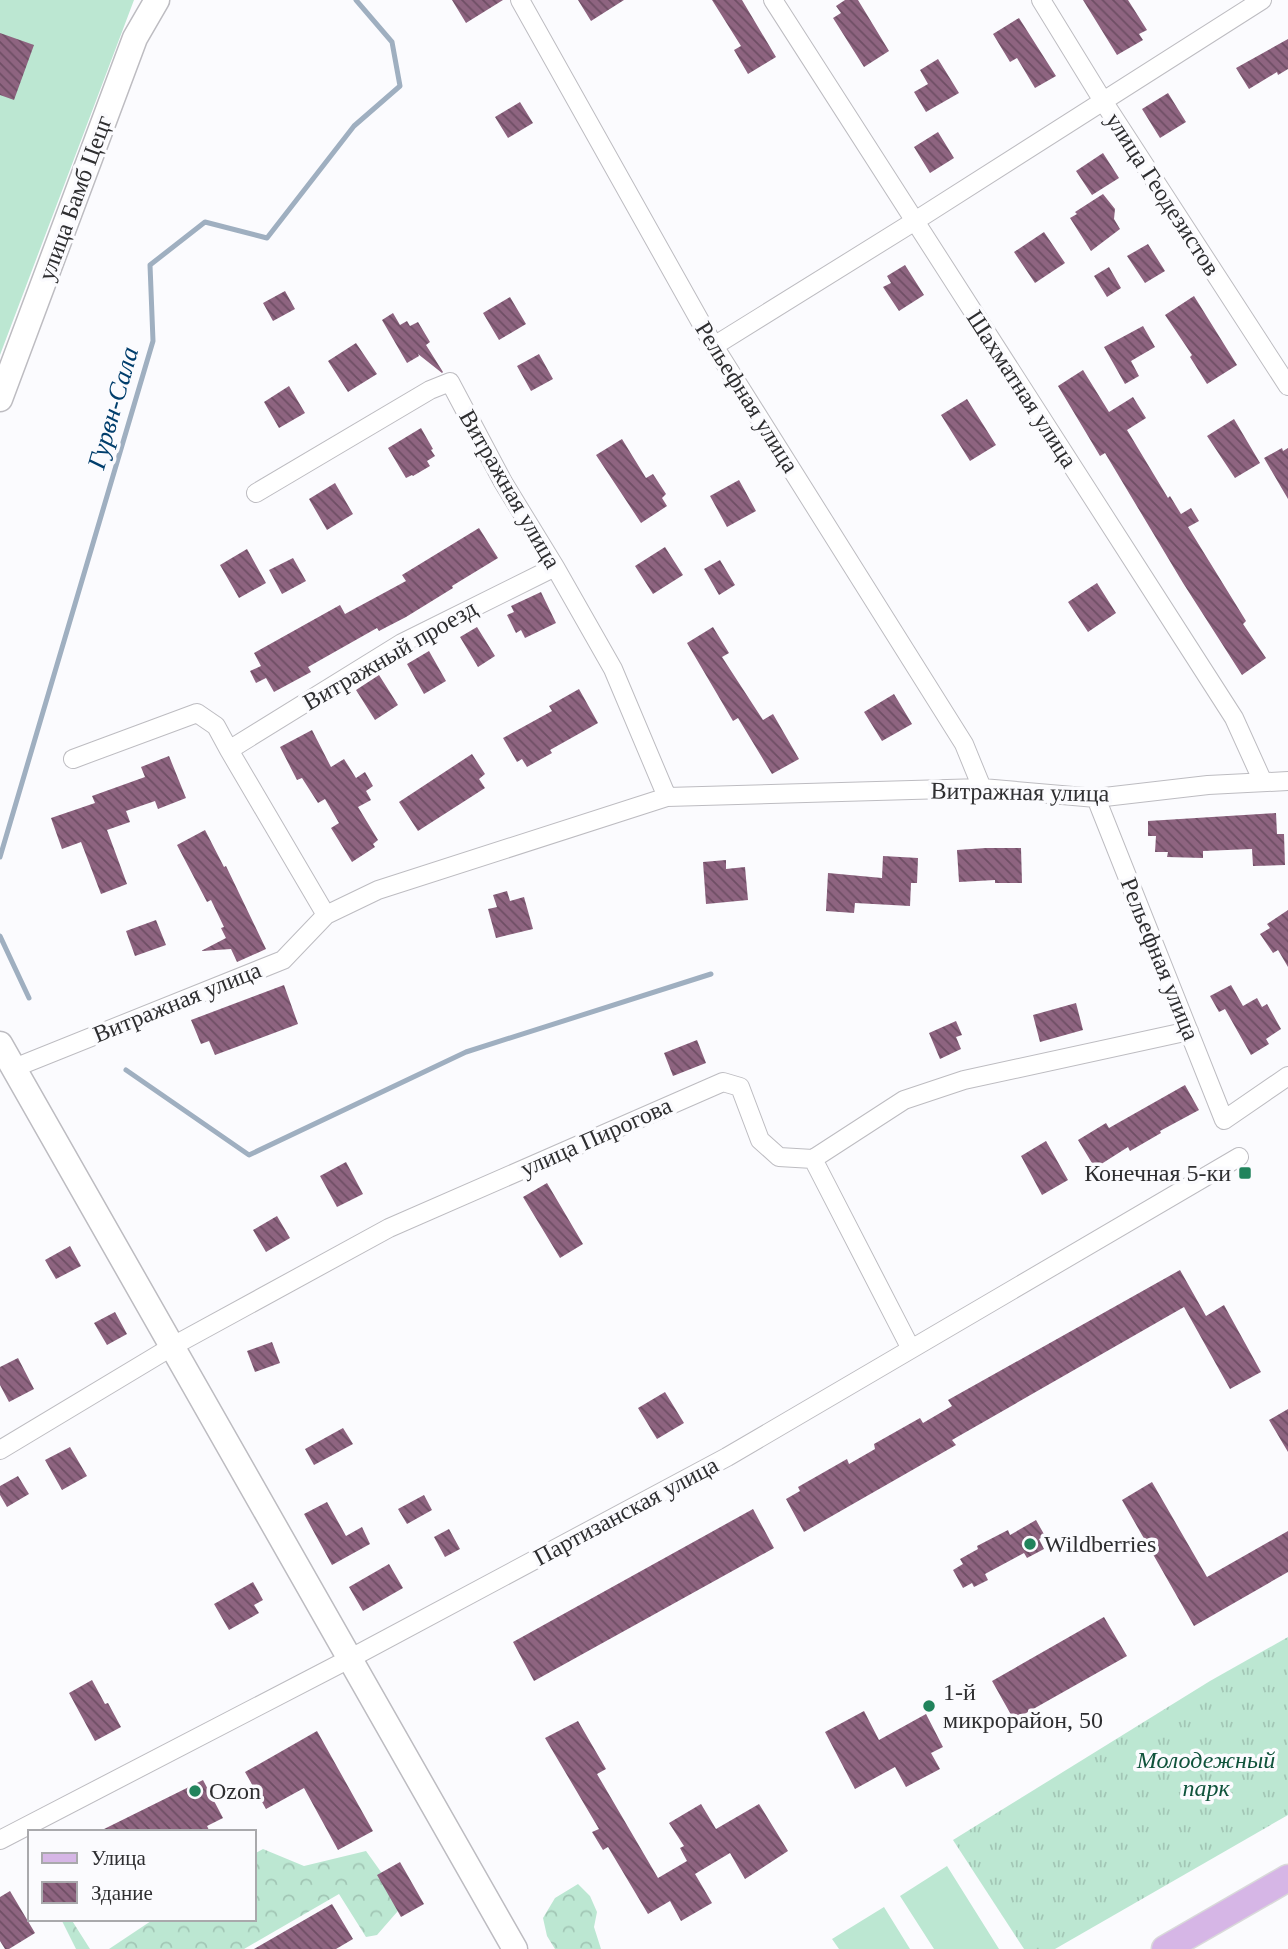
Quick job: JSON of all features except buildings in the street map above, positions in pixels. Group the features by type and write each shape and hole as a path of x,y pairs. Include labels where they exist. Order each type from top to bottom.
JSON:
{"main road":[{"name":"улица Бамб Цецг","path":"0,399 135,38 157,0"},
{"path":"0,1044 515,1949"},
{"path":"1165,1949 1288,1878"}],"street":[{"name":"Рельефная улица","path":"520,0 714,346 964,744 982,788"},
{"name":"Шахматная улица","path":"773,0 1234,718 1263,782"},
{"name":"улица Геодезистов","path":"1041,0 1103,102 1288,386"},
{"path":"714,346 915,222 1262,0"},
{"name":"Витражная улица","path":"256,493 430,390 450,382 503,482 555,566 613,669 667,797"},
{"name":"Витражный проезд","path":"229,750 402,643 555,566"},
{"path":"73,760 197,713 216,726 326,915"},
{"name":"Витражная улица","path":"14,1068 283,960 326,915 378,890 667,797 982,788 1096,798 1208,785 1288,781"},
{"name":"Рельефная улица","path":"1096,798 1224,1120 1288,1076"},
{"path":"911,1349 813,1158 904,1100 964,1080 1189,1031"},
{"name":"улица Пирогова","path":"0,1450 173,1346 389,1228 723,1082 740,1087 760,1140 779,1157 813,1158"},
{"name":"Партизанская улица","path":"0,1840 351,1658 727,1457 1239,1157"}],"green space":[{"path":"0,0 134,0 0,355"},
{"name":"Молодежный парк","path":"1288,1637 1288,1815 1055,1949 1024,1949 953,1840 1210,1681"},
{"path":"263,1849 304,1866 366,1851 404,1904 377,1935 366,1937 339,1894 244,1949 109,1949 151,1921 256,1921 256,1853"},
{"path":"947,1866 999,1949 934,1949 900,1896"},
{"path":"578,1884 590,1896 597,1912 594,1927 601,1949 555,1949 547,1936 543,1918 555,1898"},
{"path":"884,1907 910,1949 839,1949 832,1939"},
{"path":"62,1921 72,1921 90,1949 76,1949"}],"waterway":[{"name":"Гурвн-Сала","path":"0,857 153,341 150,265 205,222 267,238 354,126 400,86 392,42 356,0"},
{"name":"Гурвн-Сала","path":"0,936 29,998"},
{"path":"126,1070 249,1155 466,1052 711,974"}],"place":[{"name":"Конечная 5-ки","path":"1245,1173"},
{"name":"Wildberries","path":"1030,1544"},
{"name":"1-й микрорайон, 50","path":"929,1706"},
{"name":"Ozon","path":"195,1791"}]}
